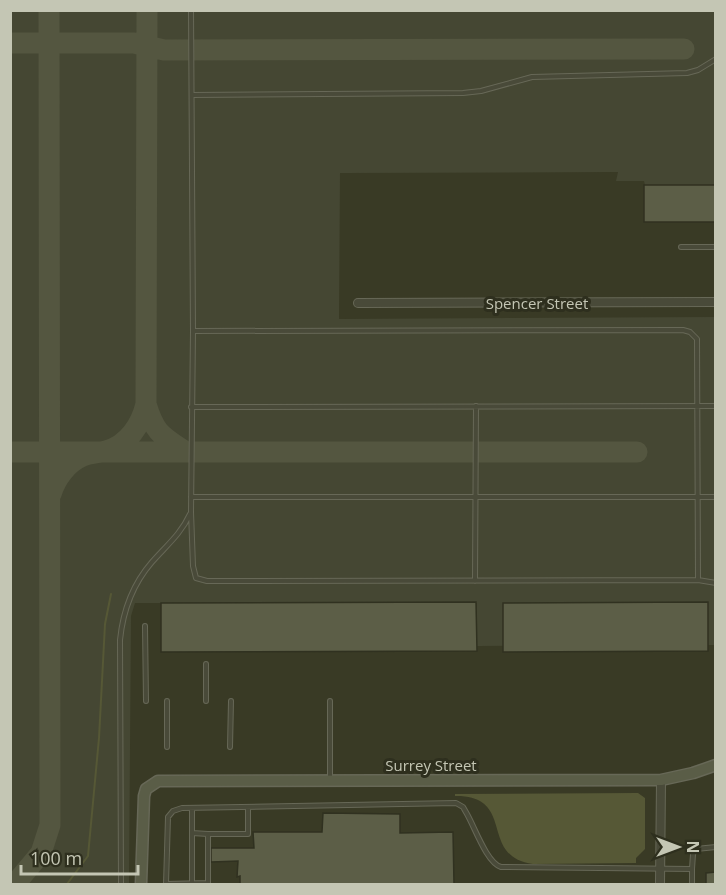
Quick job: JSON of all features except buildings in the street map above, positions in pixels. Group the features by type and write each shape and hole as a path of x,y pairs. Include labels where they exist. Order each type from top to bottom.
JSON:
{"street":[{"name":"Spencer Street","path":"358,303 716,302"},
{"name":"Surrey Street","path":"141,885 143,803 146,789 158,781 661,780 693,774 716,765"},
{"path":"660,885 661,780"}],"lane":[{"path":"191,10 193,332 191,512 193,566 198,580 698,580 716,583"},
{"path":"192,95 462,93 532,77 687,73 698,70 716,59"},
{"path":"681,247 716,247"},
{"path":"193,332 687,331 697,339 698,580"},
{"path":"476,406 476,581"},
{"path":"191,407 716,406"},
{"path":"191,497 716,497"},
{"path":"121,885 120,640 123,615 137,582 184,526 191,512"},
{"path":"145,626 146,701"},
{"path":"206,664 206,701"},
{"path":"167,701 167,747"},
{"path":"230,747 231,701"},
{"path":"330,701 330,780"},
{"path":"208,834 208,884 166,884 168,817 173,811 192,808 456,803 463,807 489,857 495,865 501,867 692,869"},
{"path":"192,833 248,834 248,807"},
{"path":"192,808 192,884"},
{"path":"692,885 693,854 696,849 716,847"}],"shaded area":[{"path":"10,11 715,11 715,185 645,185 644,181 616,181 618,172 340,173 339,319 715,317 715,645 477,646 477,603 135,603 131,616 129,884 11,884"},
{"path":"638,793 645,798 645,849 636,858 636,863 533,864 516,859 506,850 486,805 474,798 455,796 455,794"}],"waterway":[{"path":"67,884 88,856 99,738 105,624 111,594"}],"taxiway":[{"path":"15,884 41,853 50,825 49,10"},
{"path":"51,494 59,477 72,463 83,456 114,448 127,439 137,427 146,404 147,10"},
{"path":"10,43 134,43 164,50 684,49"},
{"path":"146,404 160,433 186,452"},
{"path":"10,452 637,452"}]}
